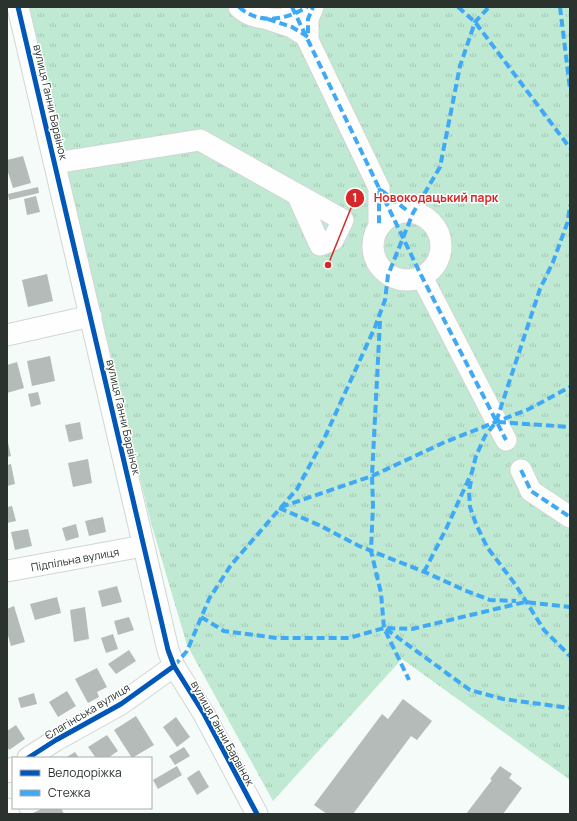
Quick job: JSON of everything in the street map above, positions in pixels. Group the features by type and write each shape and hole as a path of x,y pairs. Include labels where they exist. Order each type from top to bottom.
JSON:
{"street":[{"name":"вулиця Ганни Барвінок","path":"18,7 168,650 174,666 204,714 257,814"},
{"path":"239,7 254,16 292,27 308,37"},
{"path":"268,19 282,19 302,9 308,19 308,37 379,188 379,227"},
{"path":"55,163 200,140 297,194"},
{"path":"379,188 409,212"},
{"path":"409,212 418,214 433,224 437,231 441,248 435,265 422,277 414,280 396,278 388,274 381,269 376,261 373,248 375,235 379,227 384,221 392,216 409,212"},
{"path":"422,277 506,440"},
{"path":"7,335 91,316"},
{"path":"521,470 532,491 570,517"},
{"name":"Підпільна вулиця","path":"7,571 143,546"},
{"name":"Єлагінська вулиця","path":"30,757 56,740 121,704 174,666"},
{"path":"7,809 9,814"}],"green space":[{"path":"23,7 570,7 570,780 402,659 273,801 187,645 151,523"}],"building":[{"path":"23,156 31,183 13,188 7,169 7,160"},
{"path":"38,187 39,193 9,200 8,194"},
{"path":"36,196 40,212 27,215 24,199"},
{"path":"47,274 53,301 28,307 22,280"},
{"path":"50,356 55,381 32,386 27,361"},
{"path":"17,362 24,388 7,393 7,365"},
{"path":"38,392 41,404 31,407 28,394"},
{"path":"80,422 83,439 69,442 65,425"},
{"path":"7,438 11,456 7,457"},
{"path":"88,459 92,483 73,487 68,463"},
{"path":"11,464 15,484 7,486 7,465"},
{"path":"12,506 16,521 7,523 7,507"},
{"path":"103,517 106,532 89,536 85,521"},
{"path":"76,524 79,537 66,541 62,528"},
{"path":"28,529 32,546 15,550 11,532"},
{"path":"117,586 122,602 102,607 98,591"},
{"path":"57,597 61,613 35,620 30,604"},
{"path":"14,606 25,642 11,646 7,632 7,609"},
{"path":"85,607 89,639 74,642 70,610"},
{"path":"129,617 134,630 118,635 114,621"},
{"path":"113,634 118,649 106,653 101,638"},
{"path":"129,650 136,661 116,674 108,664"},
{"path":"97,668 107,687 97,692 99,697 88,703 75,679"},
{"path":"67,691 76,706 58,717 49,702"},
{"path":"34,693 37,704 21,708 18,698"},
{"path":"403,699 432,721 417,740 411,736 353,814 327,814 314,805 382,714 388,719"},
{"path":"136,716 154,745 131,757 114,730"},
{"path":"176,717 190,737 177,747 163,727"},
{"path":"16,725 25,739 9,750 7,746 7,731"},
{"path":"107,735 118,751 109,757 95,757 88,747"},
{"path":"184,747 190,756 175,765 169,756"},
{"path":"75,752 78,757 67,757"},
{"path":"177,766 182,775 158,789 153,780"},
{"path":"500,766 512,774 509,778 522,788 503,814 466,814 492,780 490,779"},
{"path":"199,770 209,787 197,795 187,778"},
{"path":"41,809 62,809 64,814 31,814"}],"marked path":[{"path":"239,7 247,13 255,16 273,19 290,15 307,7"},
{"path":"292,7 379,188 379,227"},
{"path":"268,19 292,27 308,37 308,19 313,7"},
{"path":"458,7 475,22 570,148"},
{"path":"174,666 187,651 209,599 231,565 297,489 324,439 375,327 385,300 388,275 413,213 440,167 460,66 475,22 489,7"},
{"path":"560,7 570,89"},
{"path":"379,188 420,273 506,440"},
{"path":"381,190 409,212"},
{"path":"424,572 446,529 472,472 476,456 485,436 496,422 540,289 553,262 568,221 570,205"},
{"path":"380,321 372,476 373,505 371,551 381,593 384,628 409,680"},
{"path":"281,507 372,476 445,442 529,409 570,387"},
{"path":"498,422 570,427"},
{"path":"521,470 531,491 570,517"},
{"path":"471,481 469,491 470,507 487,547 515,584 544,630 570,656"},
{"path":"279,508 319,525 359,546 427,573 464,590 490,600 516,601"},
{"path":"201,617 224,631 277,638 349,638 384,628 412,629 525,602 570,607"},
{"path":"386,629 470,690 503,699 570,708"}],"cycle path":[{"path":"18,7 168,650 174,666 204,714 257,814"},
{"path":"30,757 56,740 121,704 174,666"}],"place":[{"name":"Новокодацький парк","path":"328,265"}]}
